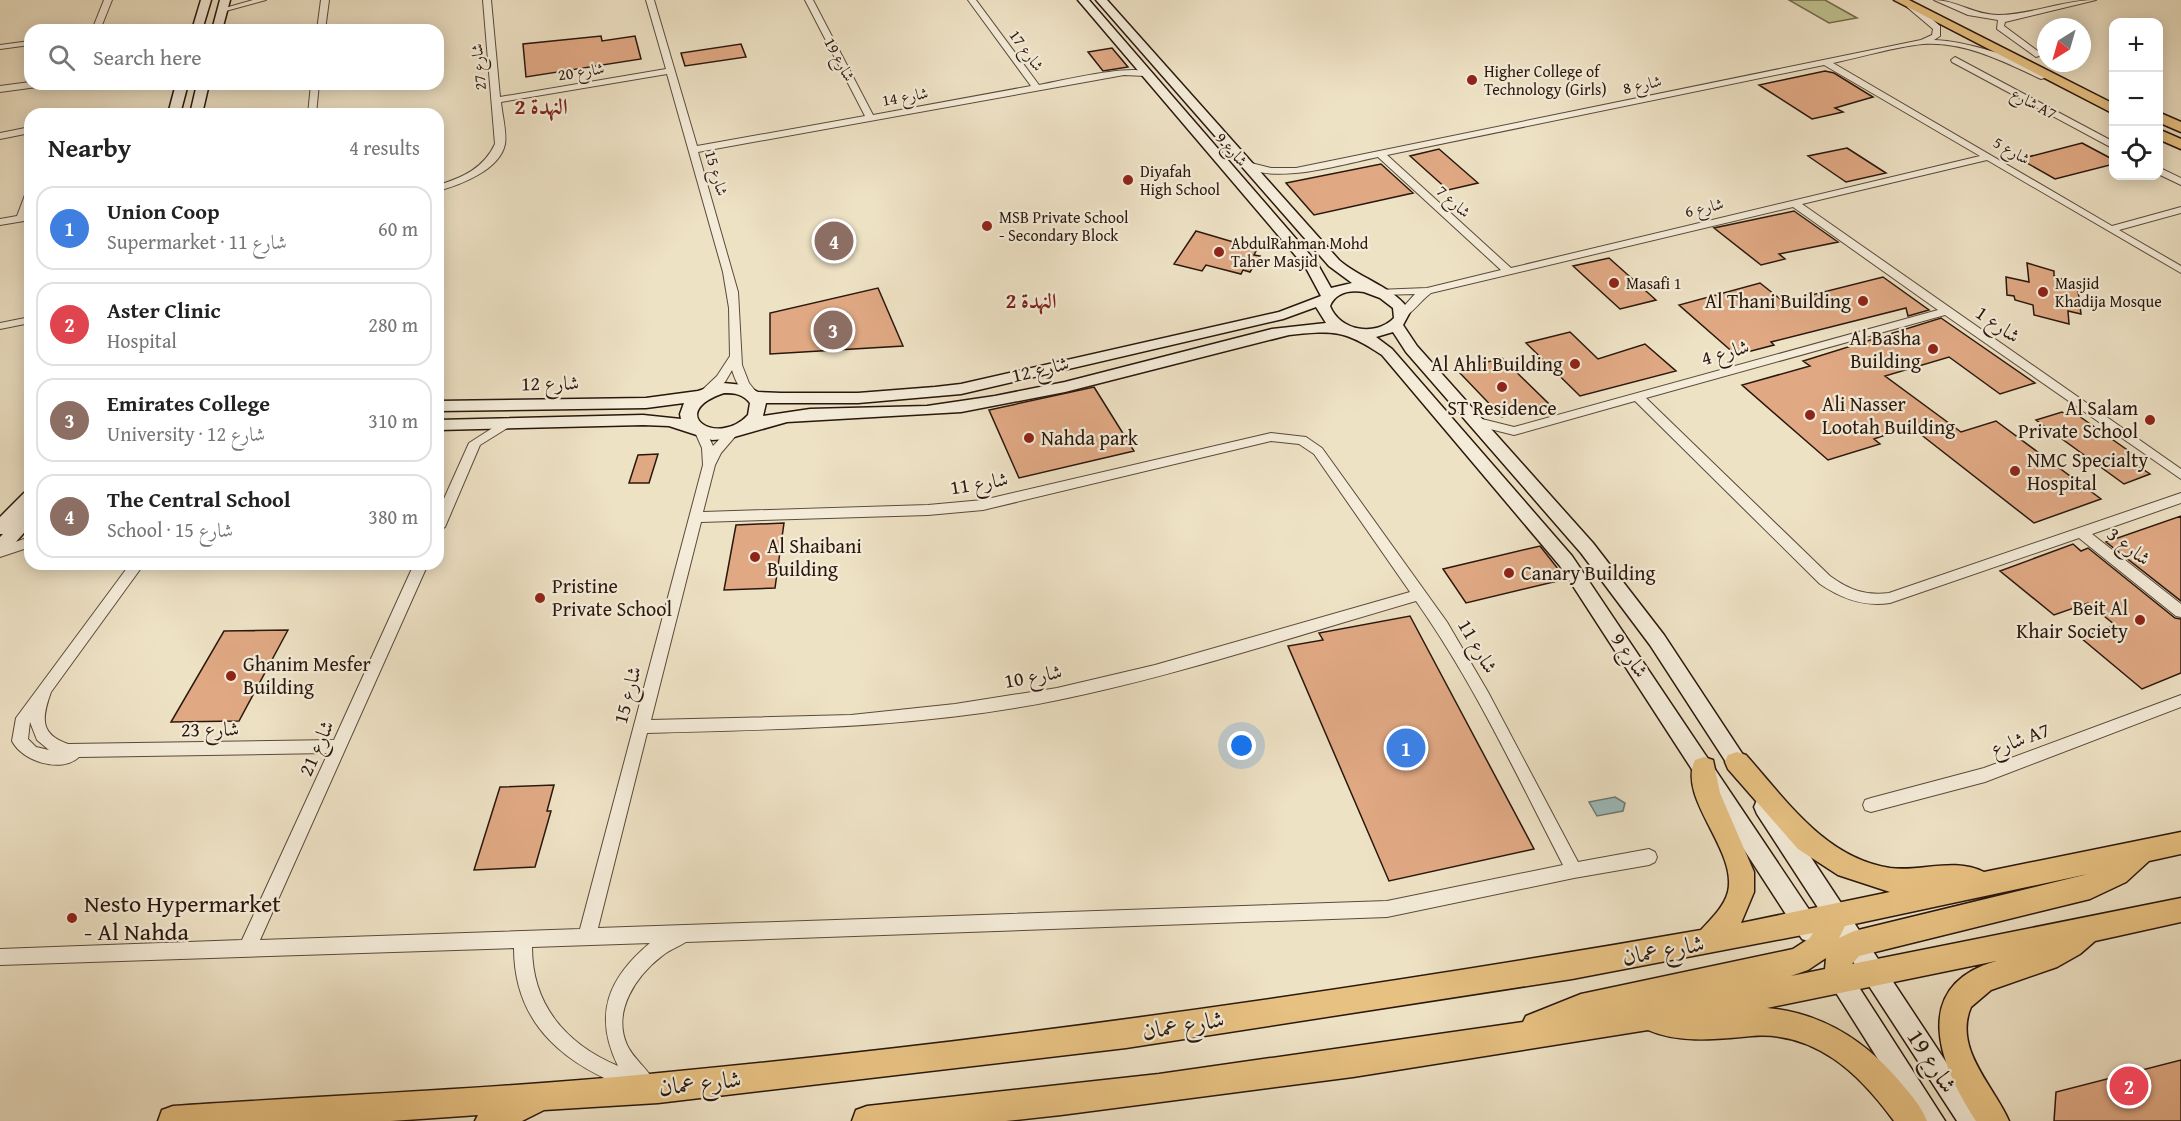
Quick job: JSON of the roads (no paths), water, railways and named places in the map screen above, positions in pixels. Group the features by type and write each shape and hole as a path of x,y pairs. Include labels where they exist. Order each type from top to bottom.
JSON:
{"main road":[{"path":"1929,0 2037,55"},
{"path":"1905,3 2109,108"},
{"path":"2071,72 2109,91"},
{"path":"2163,119 2181,128"},
{"path":"2163,136 2181,145"},
{"path":"1737,762 1766,792 1807,841 1847,867 1891,879 1942,876 1990,883"},
{"path":"1704,768 1711,803 1737,852 1743,873 1741,894 1736,907 1709,942"},
{"name":"شارع عمان","path":"173,1121 658,1088 1126,1034 1572,966 1709,942 2181,843"},
{"path":"1841,980 1838,960 1841,953 1854,944 2080,890 2117,874 2142,851"},
{"path":"867,1121 1059,1102 1642,1017 1841,980 2181,910"},
{"path":"1518,1036 1546,1021 1581,1008 1804,959 1820,947 1836,916"},
{"path":"1994,1121 1975,1092 1957,1053 1952,1033 1953,1015 1958,1004 1976,983 2042,960 2089,929"},
{"path":"1642,1017 1699,1025 1779,1022 1810,1030 1839,1044 1866,1064 1889,1088 1912,1121"},
{"path":"490,1121 544,1095"}],"street":[{"path":"98,24 108,0"},
{"path":"199,24 206,0"},
{"path":"219,24 225,3 262,0"},
{"path":"322,24 325,0"},
{"name":"شارع 27","path":"444,184 468,177 489,162 501,144 487,0"},
{"name":"شارع 15","path":"650,0 732,288 736,321 734,358 741,382 753,395"},
{"name":"شارع 19","path":"809,0 870,117"},
{"name":"شارع 17","path":"972,0 1037,88"},
{"name":"شارع 9","path":"1083,0 1312,266 1327,297 1324,312 1335,324 1352,331 1387,352 1548,537 1634,661 1860,1009"},
{"name":"شارع 9","path":"1101,0 1340,268 1400,307 1399,320 1411,349 1557,512 1622,593 1692,692 1893,1002"},
{"path":"1938,0 1976,15 2009,16 2092,0"},
{"path":"1905,3 1937,28 1936,36 1923,42"},
{"path":"2009,16 2001,21 2000,27 2037,54"},
{"name":"شارع 8","path":"1246,165 1271,171 1296,171 1923,42 1953,43 1980,49 2076,91"},
{"path":"0,47 24,44"},
{"name":"شارع A7","path":"1955,60 2109,143"},
{"name":"شارع 5","path":"1825,62 2181,270"},
{"name":"شارع 14","path":"692,150 1142,69"},
{"name":"شارع 20","path":"496,100 670,71"},
{"path":"0,89 24,86"},
{"path":"176,108 180,90"},
{"path":"198,108 202,90"},
{"path":"313,108 314,90"},
{"path":"0,136 24,134"},
{"name":"شارع 7","path":"1380,154 1508,271"},
{"name":"شارع 6","path":"1376,290 1427,291 1989,157"},
{"name":"شارع 8","path":"1273,194 1278,180 1296,171"},
{"path":"2163,173 2181,182"},
{"name":"شارع 1","path":"1795,204 2181,475"},
{"path":"2111,229 2181,210"},
{"path":"0,222 24,218"},
{"name":"شارع 12","path":"753,395 831,399 961,389 1283,315 1327,297 1342,288 1376,290"},
{"name":"شارع 6","path":"1399,320 1417,298 1427,291"},
{"name":"شارع 4","path":"1478,422 1514,431 1947,310"},
{"name":"شارع 12","path":"738,430 786,417 907,412 966,406 1125,371 1283,331 1310,327 1374,333 1399,320"},
{"path":"0,326 24,321"},
{"path":"702,395 735,388 753,395 758,409 756,416 738,430 711,434 696,430 686,420 686,412 702,395 721,379 734,358"},
{"name":"شارع 12","path":"444,406 646,403 702,395"},
{"path":"1638,397 1836,588 1864,599 1890,598 2181,498"},
{"name":"شارع 12","path":"444,425 656,420 696,430"},
{"path":"444,513 475,442 505,424"},
{"path":"459,425 475,442"},
{"name":"شارع 15","path":"696,430 708,448 709,465"},
{"name":"شارع 15","path":"587,937 709,465 716,451 738,430"},
{"path":"1503,450 1514,431"},
{"name":"شارع 11","path":"695,517 928,510 982,505 1263,441 1288,442 1321,458 1421,594 1483,696 1574,870"},
{"path":"0,528 24,503"},
{"path":"0,550 24,527"},
{"name":"شارع 3","path":"2082,533 2181,612"},
{"path":"0,550 24,544"},
{"name":"شارع 23","path":"134,570 21,722 20,741 24,748 42,757 54,758 82,753 340,746"},
{"name":"شارع 21","path":"247,949 418,570"},
{"name":"شارع 10","path":"640,727 851,721 955,710 1057,694 1155,671 1421,594"},
{"name":"شارع A7","path":"1871,805 1985,775 2181,701"},
{"path":"0,957 1355,911 1387,909 1574,870 1649,857"},
{"path":"658,1088 644,1081 624,1060 615,1036 614,1010 617,997 634,968 661,946 687,934"},
{"path":"523,939 522,966 527,986 545,1023 558,1039 574,1053 602,1070 658,1088"},
{"name":"شارع 19","path":"1893,1002 1972,1121"},
{"name":"شارع 19","path":"1860,1009 1932,1121"}],"water":[{"path":"1615,797 1625,803 1623,811 1597,816 1589,802"}],"place":[{"name":"Higher College of Technology (Girls)","path":"1472,80"},
{"name":"Diyafah High School","path":"1128,180"},
{"name":"MSB Private School - Secondary Block","path":"987,226"},
{"name":"The Central School","path":"834,241"},
{"name":"AbdulRahman Mohd Taher Masjid","path":"1219,252"},
{"name":"Masafi 1","path":"1614,283"},
{"name":"Masjid Khadija Mosque","path":"2043,292"},
{"name":"Al Thani Building","path":"1863,301"},
{"name":"Emirates College","path":"833,330"},
{"name":"Al Basha Building","path":"1933,349"},
{"name":"Al Ahli Building","path":"1575,364"},
{"name":"ST Residence","path":"1502,387"},
{"name":"Ali Nasser Lootah Building","path":"1810,415"},
{"name":"Al Salam Private School","path":"2150,420"},
{"name":"Nahda park","path":"1029,438"},
{"name":"NMC Specialty Hospital","path":"2015,471"},
{"name":"Al Shaibani Building","path":"755,557"},
{"name":"Canary Building","path":"1509,573"},
{"name":"Pristine Private School","path":"540,598"},
{"name":"Beit Al Khair Society","path":"2140,620"},
{"name":"Ghanim Mesfer Building","path":"231,676"},
{"name":"Union Coop","path":"1406,748"},
{"name":"Nesto Hypermarket - Al Nahda","path":"72,918"},
{"name":"Aster Clinic","path":"2129,1086"}],"district":[{"name":"النهدة 2","path":"541,106"},
{"name":"النهدة 2","path":"1031,301"}]}
